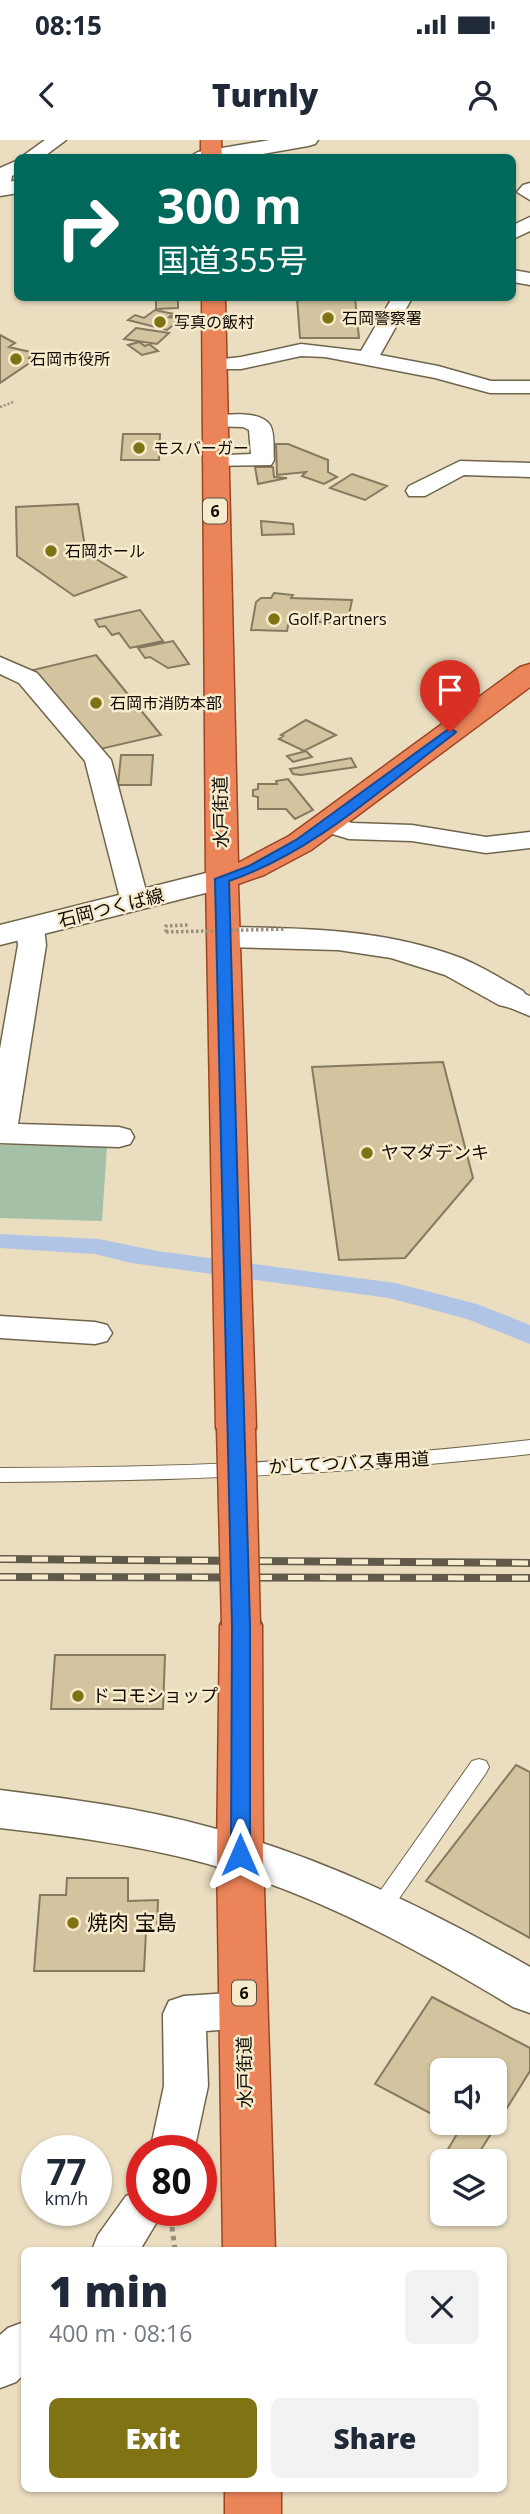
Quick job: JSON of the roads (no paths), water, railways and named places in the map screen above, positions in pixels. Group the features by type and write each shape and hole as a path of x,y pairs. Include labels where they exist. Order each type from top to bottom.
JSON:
{"highway":[{"name":"水戸街道","path":"213,301 222,879 206,931 236,1428 241,1625 240,1855 248,2247"},
{"path":"222,879 274,858 328,824 530,673"},
{"path":"253,2492 253,2514"}],"street":[{"path":"35,154 57,140"},
{"path":"208,153 308,140"},
{"path":"6,189 0,183 3,174 14,167"},
{"path":"366,359 380,340 400,301"},
{"path":"213,365 241,363 301,350 325,351 438,372 490,387 530,387"},
{"path":"214,421 247,421 260,427 263,460 214,461"},
{"path":"417,491 460,468 530,470"},
{"path":"0,664 28,678 98,760 135,902"},
{"path":"328,824 349,831 412,834 486,845 530,840"},
{"name":"石岡つくば線","path":"15,931 222,879"},
{"path":"15,931 32,946 0,1133 119,1137"},
{"path":"206,931 330,938 388,946 452,966 521,1002"},
{"path":"0,1327 95,1333"},
{"path":"2,1814 138,1829 240,1855 312,1881 379,1910 451,1945 530,1992"},
{"path":"175,2135 186,2086 184,2014 244,2010"},
{"path":"116,2247 131,2226"},
{"path":"0,2366 21,2347"}],"lane":[{"name":"かしてつバス専用道","path":"0,1475 200,1472 387,1462 530,1447"},
{"path":"379,1910 479,1767"}],"water":[{"path":"0,1234 99,1239 157,1251 395,1283 477,1304 530,1325 530,1344 467,1319 389,1298 131,1263 95,1254 0,1248"}],"railway":[{"path":"0,1559 530,1563"},
{"path":"0,1577 530,1578"}],"place":[{"name":"石岡警察署","path":"328,318"},
{"name":"写真の飯村","path":"160,322"},
{"name":"石岡市役所","path":"16,359"},
{"name":"モスバーガー","path":"139,448"},
{"name":"石岡ホール","path":"51,551"},
{"name":"Golf Partners","path":"274,619"},
{"name":"石岡市消防本部","path":"96,703"},
{"name":"ヤマダデンキ","path":"367,1153"},
{"name":"ドコモショップ","path":"78,1696"},
{"name":"焼肉 宝島","path":"73,1923"}]}
